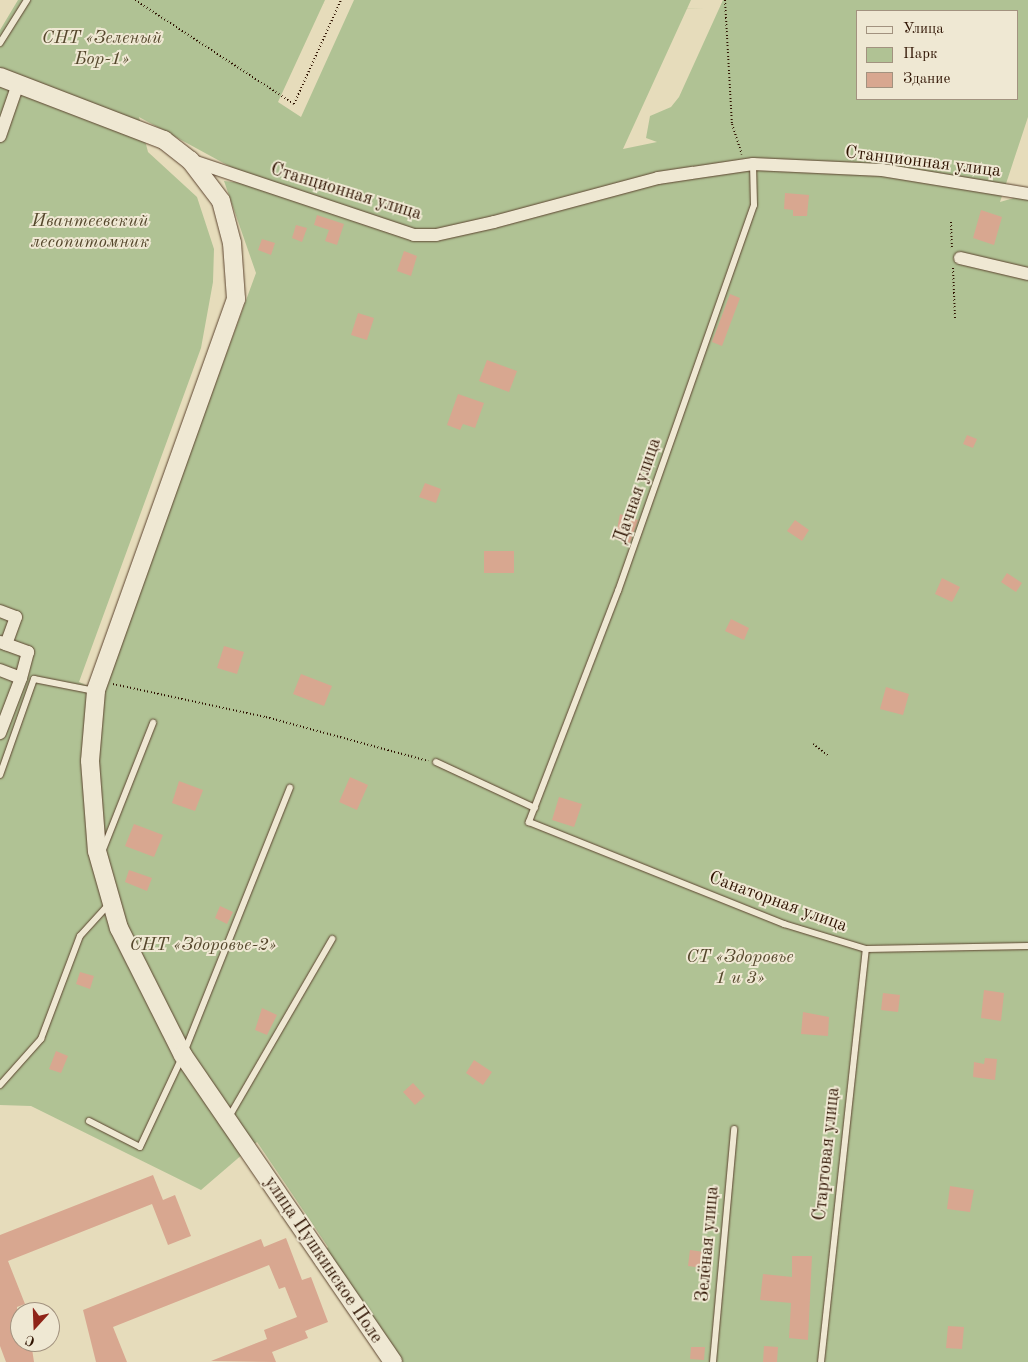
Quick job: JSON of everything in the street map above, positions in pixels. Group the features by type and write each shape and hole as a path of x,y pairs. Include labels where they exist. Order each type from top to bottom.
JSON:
{"main road":[{"name":"улица Пушкинское Поле","path":"0,77 135,127 164,140 190,160 221,201 232,243 236,298 96,691 90,761 99,860 111,902 149,994 183,1055 393,1362"}],"street":[{"path":"0,136 18,84"},
{"name":"Станционная улица","path":"190,160 414,234 436,235 494,222 658,178 753,164 882,170 1028,194"},
{"path":"955,256 1028,274"},
{"path":"0,611 16,616 3,643 28,652 21,678 0,733"},
{"path":"0,670 21,678"}],"lane":[{"path":"0,43 27,0"},
{"name":"Дачная улица","path":"529,822 618,591 754,205 753,164"},
{"path":"0,775 34,679 96,691"},
{"path":"99,860 153,723"},
{"path":"436,762 535,808"},
{"path":"89,1122 140,1148 183,1055 290,788"},
{"name":"Санаторная улица","path":"529,822 784,924 866,949 1028,946"},
{"path":"0,1085 41,1040 80,936 111,902"},
{"path":"227,1120 332,939"},
{"name":"Стартовая улица","path":"821,1362 866,949"},
{"name":"Зелёная улица","path":"712,1362 734,1129"}],"path":[{"path":"135,0 294,104 341,0"},
{"path":"725,0 732,124 742,155 753,164"},
{"path":"951,222 955,256 955,318"},
{"path":"96,691 106,683 174,696 436,762"},
{"path":"813,744 829,756"}],"green space":[{"path":"18,0 325,0 278,102 301,117 354,0 691,0 623,149 657,142 646,138 650,116 671,107 679,97 723,0 1028,0 1028,117 1000,202 1028,194 1028,1362 401,1362 321,1255 328,1247 257,1142 201,1190 31,1106 0,1105 0,30","holes":["139,117 264,185 224,181 256,273 102,692 79,682 201,348 213,282 214,249 197,197 148,152"]}],"building":[{"path":"785,193 809,195 807,216 793,216 793,210 784,209"},
{"path":"981,210 1002,217 994,245 973,238"},
{"path":"317,215 344,224 337,245 325,241 329,230 314,225"},
{"path":"296,225 307,228 302,242 292,238"},
{"path":"262,239 275,243 271,255 258,250"},
{"path":"404,251 417,256 411,276 397,271"},
{"path":"730,294 740,298 722,346 712,342"},
{"path":"358,313 374,318 367,340 351,335"},
{"path":"487,360 517,371 509,392 479,381"},
{"path":"458,394 484,403 475,428 463,424 460,430 447,425"},
{"path":"967,435 977,439 973,448 963,444"},
{"path":"425,483 441,489 436,503 419,497"},
{"path":"620,514 638,520 630,543 615,539"},
{"path":"795,520 809,530 802,541 787,531"},
{"path":"484,551 514,551 514,573 484,573"},
{"path":"1007,573 1022,583 1016,592 1001,582"},
{"path":"942,578 960,587 952,602 935,594"},
{"path":"731,619 749,628 744,640 725,631"},
{"path":"224,646 244,652 237,674 217,668"},
{"path":"301,674 332,686 324,706 293,694"},
{"path":"886,687 909,694 903,715 880,709"},
{"path":"350,777 368,785 357,810 339,802"},
{"path":"179,781 203,790 195,811 172,803"},
{"path":"559,797 582,804 574,827 552,820"},
{"path":"134,824 163,835 154,857 125,846"},
{"path":"129,870 152,878 147,891 125,882"},
{"path":"220,906 233,912 227,924 215,918"},
{"path":"80,972 94,976 90,989 76,984"},
{"path":"984,990 1004,993 1001,1021 981,1018"},
{"path":"883,993 900,995 898,1012 881,1010"},
{"path":"262,1008 277,1015 267,1035 255,1030"},
{"path":"803,1012 829,1017 828,1036 801,1034"},
{"path":"56,1051 68,1056 61,1073 49,1069"},
{"path":"985,1058 997,1059 995,1080 973,1077 974,1062 984,1064"},
{"path":"474,1060 492,1072 483,1085 466,1073"},
{"path":"413,1083 425,1096 415,1105 403,1092"},
{"path":"153,1175 163,1200 175,1195 191,1236 168,1245 152,1204 8,1261 24,1302 10,1302 10,1352 32,1352 34,1362 6,1362 0,1346 0,1235"},
{"path":"950,1186 974,1190 970,1212 947,1209"},
{"path":"286,1238 302,1280 311,1277 328,1322 305,1331 308,1338 272,1352 276,1362 211,1361 267,1339 264,1330 297,1317 285,1287 279,1289 269,1265 113,1327 127,1362 96,1362 83,1310 261,1239 264,1247"},
{"path":"690,1250 704,1252 702,1268 688,1266"},
{"path":"792,1256 812,1256 808,1340 789,1338 791,1303 760,1300 763,1274 792,1277"},
{"path":"948,1326 964,1327 962,1349 946,1348"},
{"path":"764,1346 778,1347 777,1362 763,1362"},
{"path":"691,1347 705,1347 704,1360 690,1359"}],"park label":[{"name":"СНТ «Зеленый Бор-1»","path":"102,49"},
{"name":"Ивантеевский лесопитомник","path":"90,232"},
{"name":"СНТ «Здоровье-2»","path":"203,945"},
{"name":"СТ «Здоровье 1 и 3»","path":"740,968"}]}
